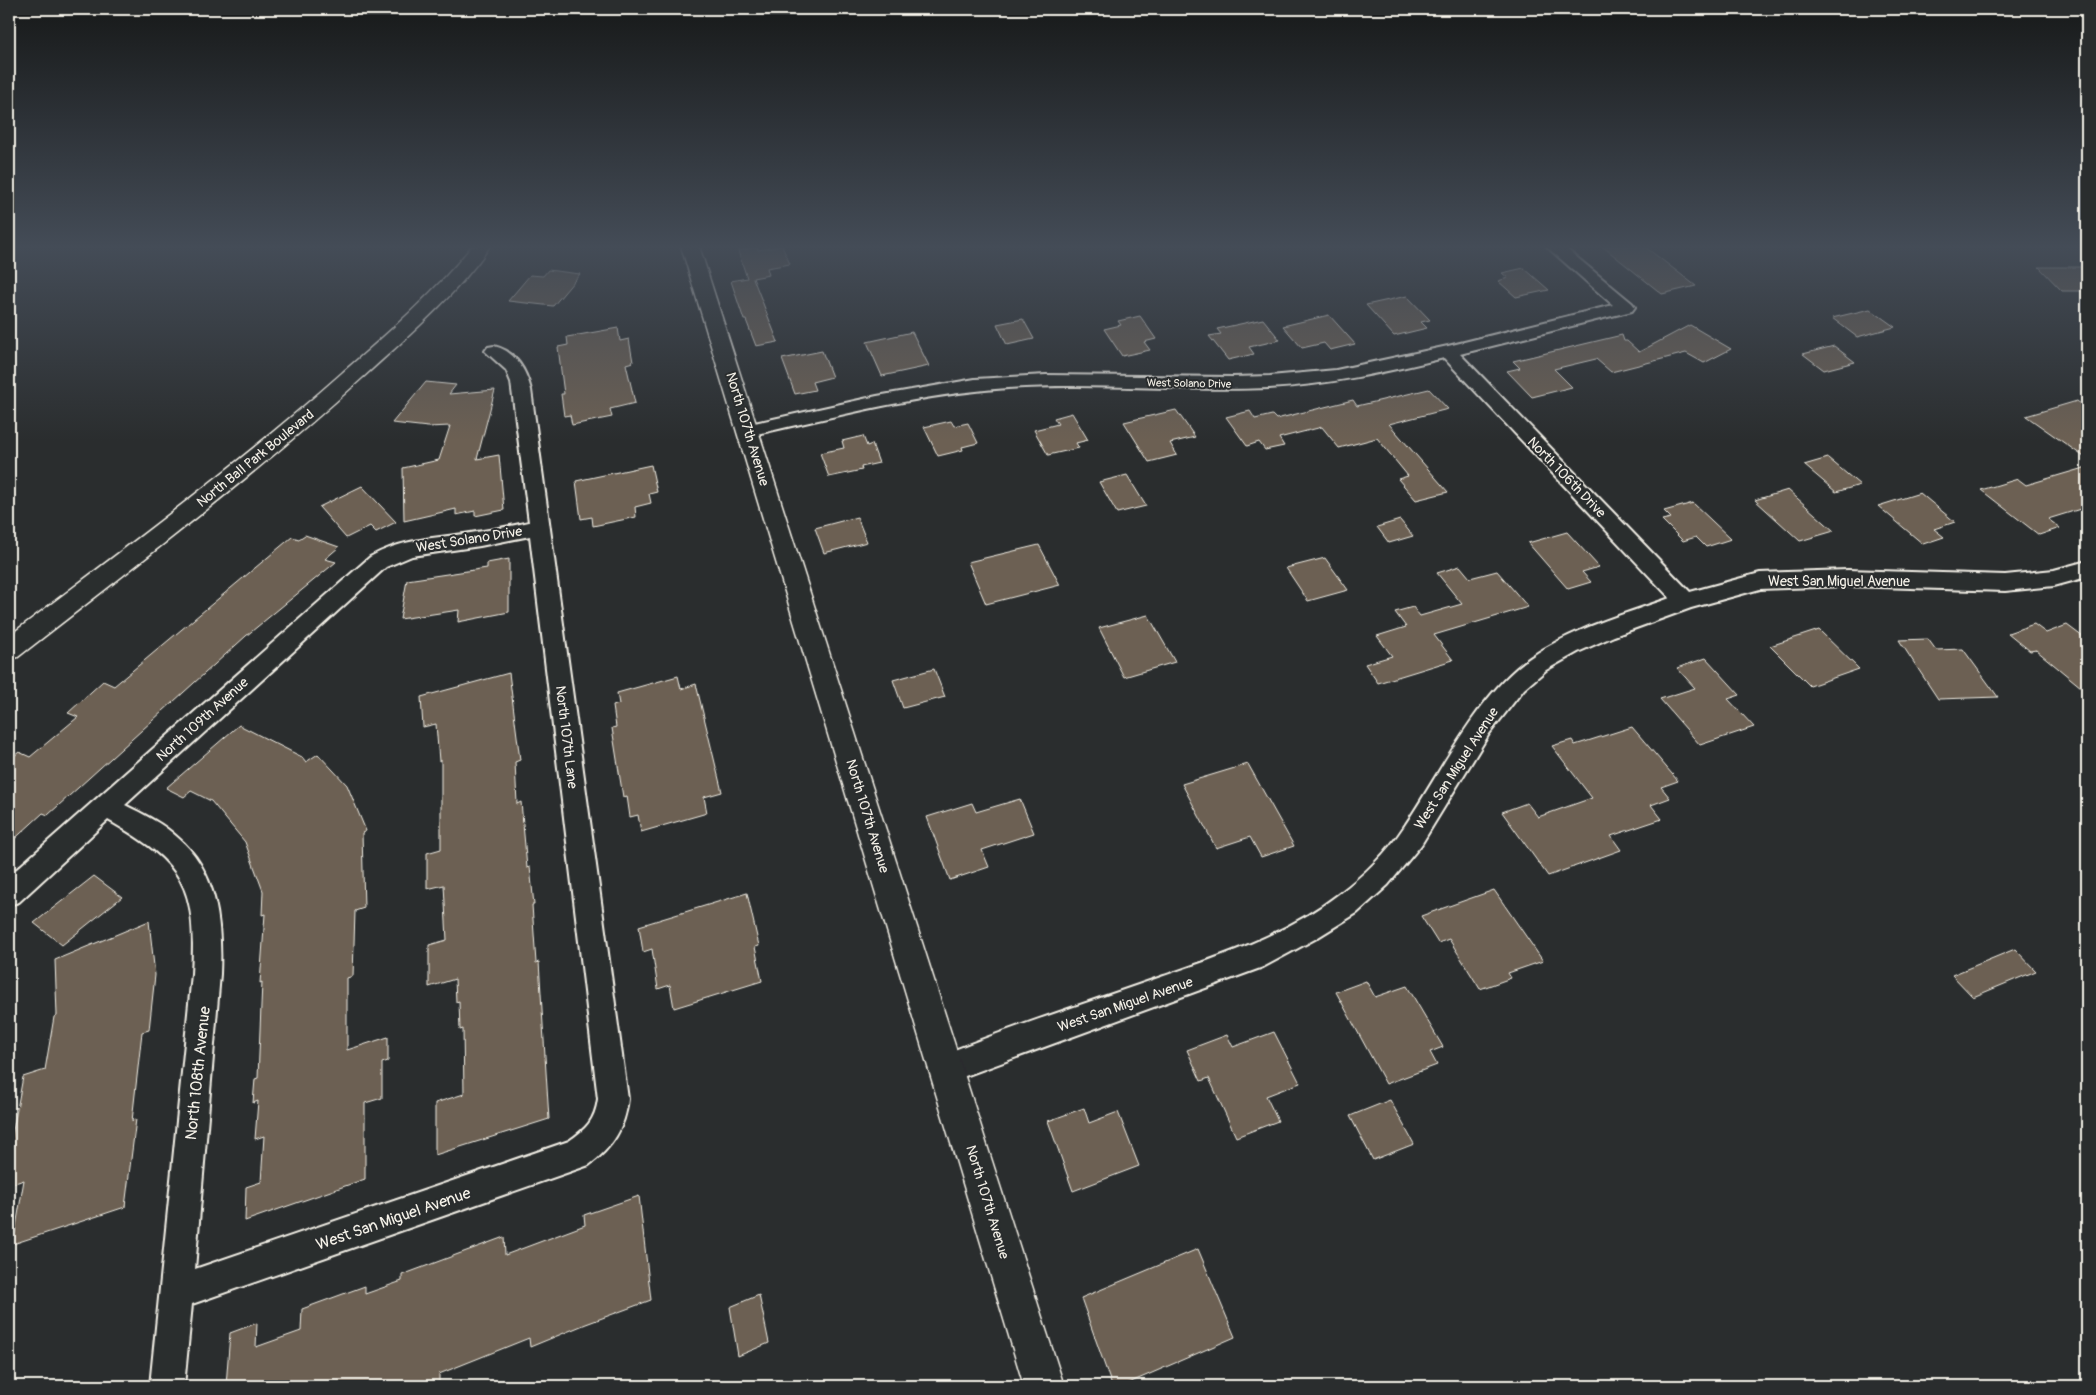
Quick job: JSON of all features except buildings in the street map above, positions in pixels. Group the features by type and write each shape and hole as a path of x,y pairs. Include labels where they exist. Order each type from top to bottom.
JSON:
{"street":[{"name":"North Ball Park Boulevard","path":"9,650 210,495 327,400 424,311"},
{"name":"North 107th Avenue","path":"711,311 1044,1386"},
{"name":"West Solano Drive","path":"748,430 911,395 972,385 1044,380 1195,384 1263,383 1341,375 1448,352 1610,311"},
{"name":"North 107th Lane","path":"494,351 512,363 518,372 540,528 614,1099 612,1116 603,1132"},
{"name":"North 106th Drive","path":"1448,352 1686,601"},
{"name":"West Solano Drive","path":"400,550 540,528"},
{"name":"North 109th Avenue","path":"9,893 367,571 378,562 400,550"},
{"name":"West San Miguel Avenue","path":"946,1068 1253,958 1305,930 1347,904 1379,877 1412,837 1480,727 1516,683 1538,664 1570,646 1606,630 1686,601 1760,581 1848,578 2005,583 2054,578 2087,569"},
{"name":"North 108th Avenue","path":"105,806 158,837 176,851 198,886 208,924 206,974 167,1386"},
{"name":"West San Miguel Avenue","path":"176,1292 578,1154 603,1132"}]}
